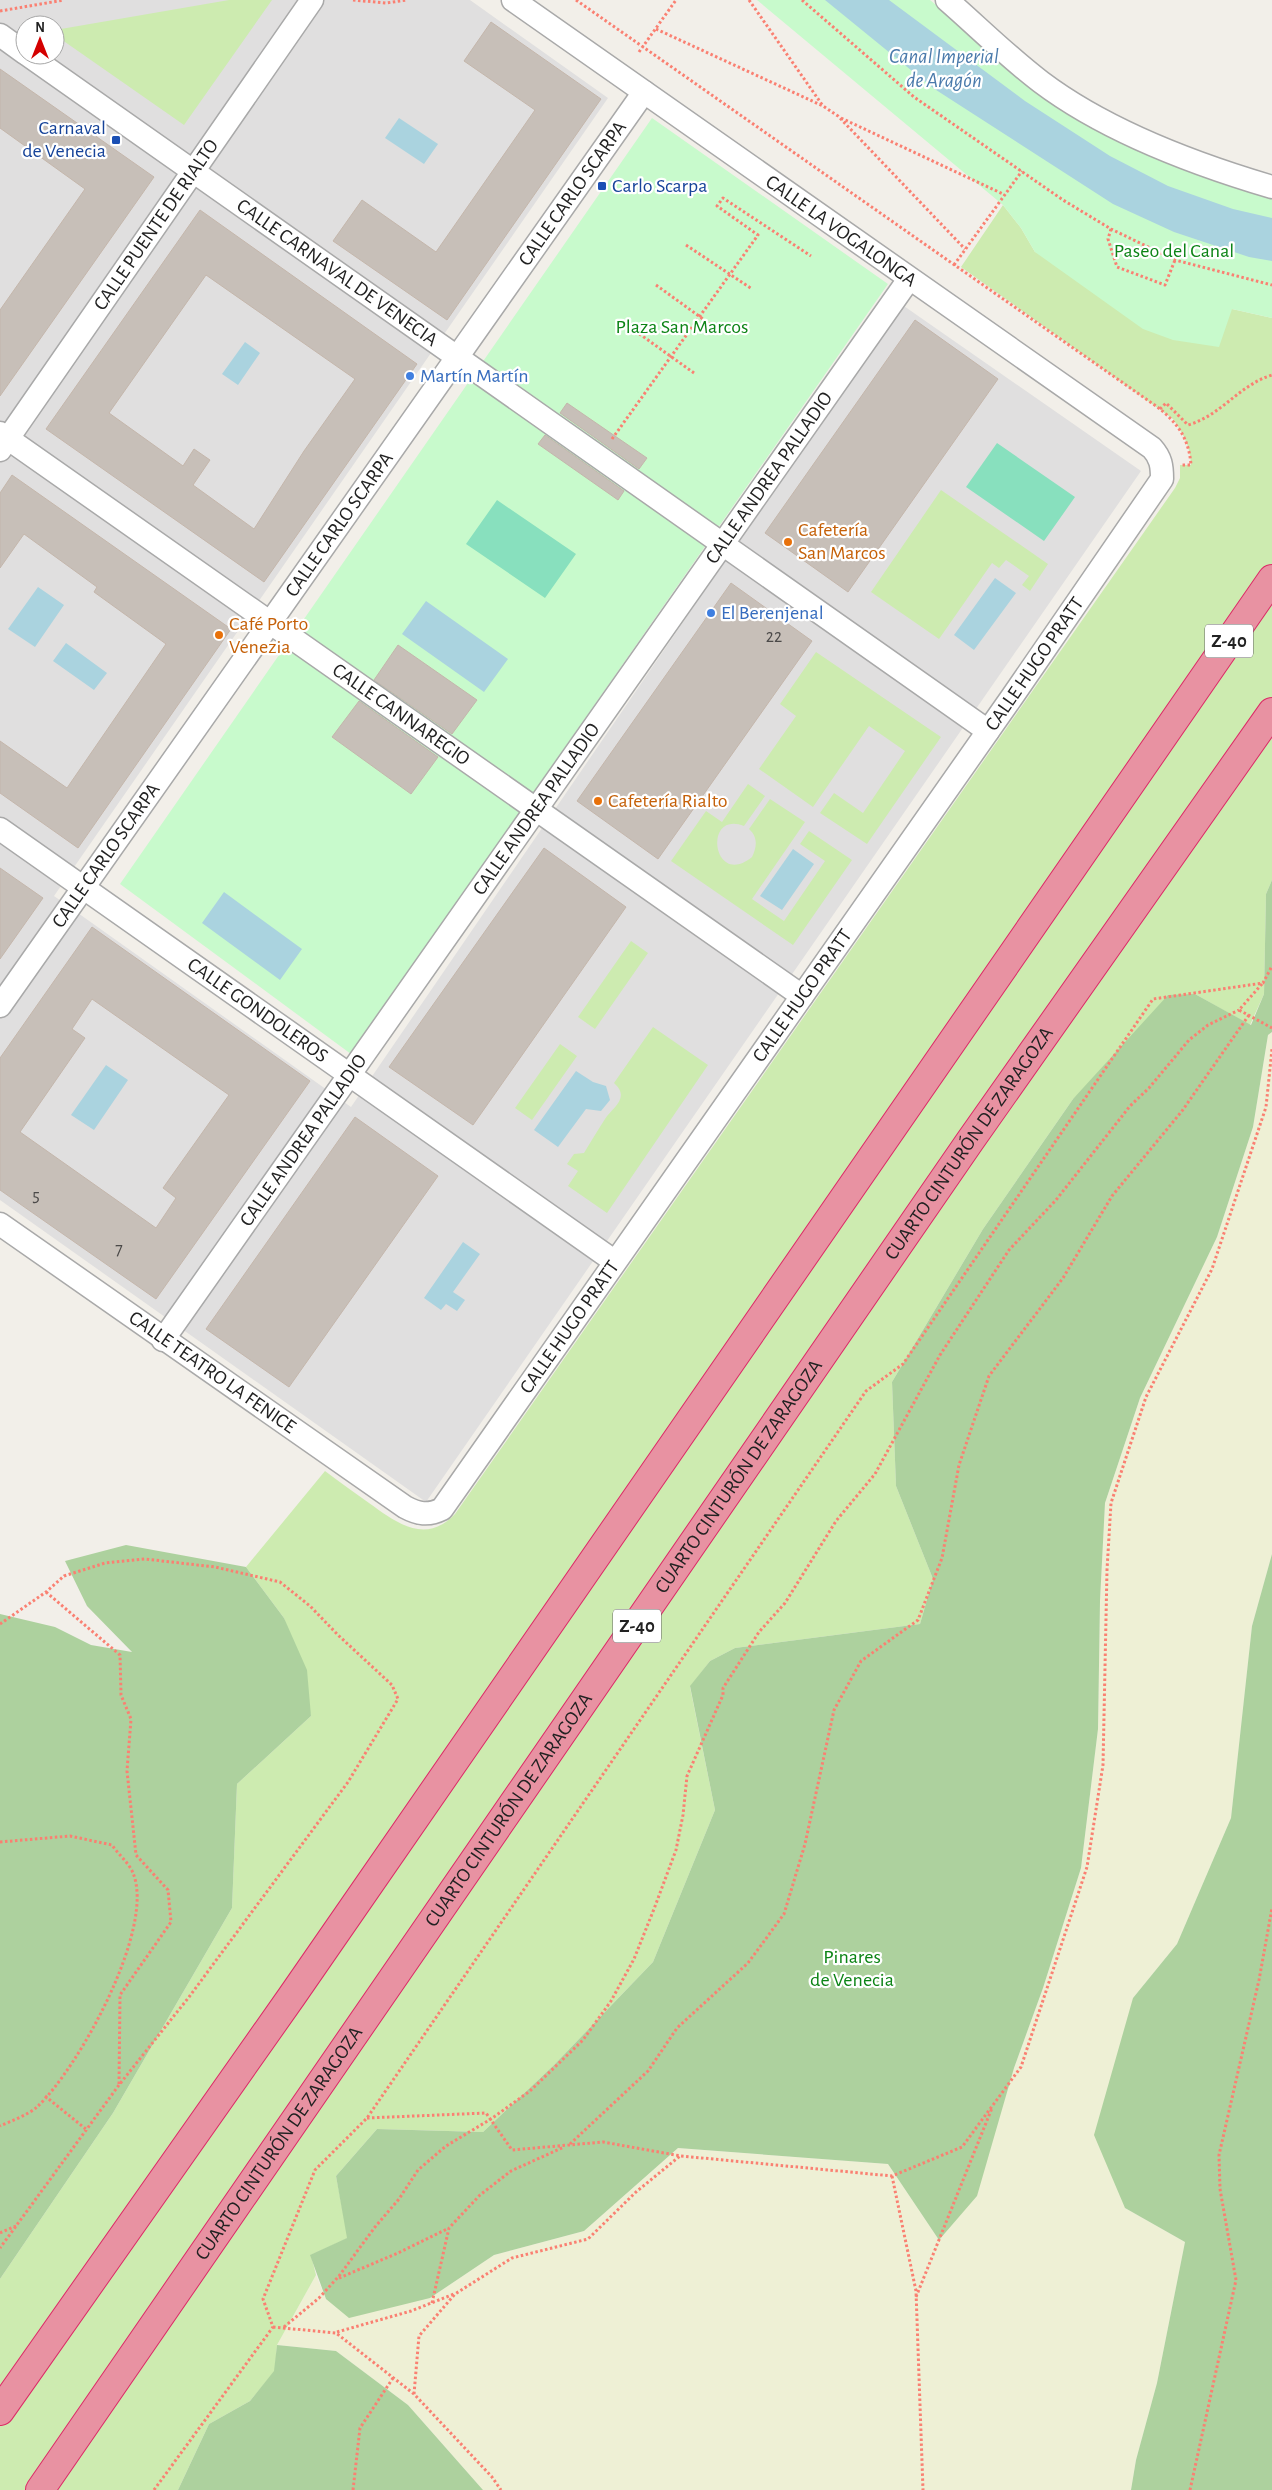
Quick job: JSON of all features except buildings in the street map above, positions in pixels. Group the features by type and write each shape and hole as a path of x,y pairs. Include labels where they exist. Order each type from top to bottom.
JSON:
{"highway":[{"name":"Z-40","path":"0,2411 292,1996 1272,578"},
{"name":"CUARTO CINTURÓN DE ZARAGOZA","path":"40,2490 970,1140 1272,712"}],"street":[{"name":"CALLE PUENTE DE RIALTO","path":"3,441 194,172 312,0"},
{"name":"CALLE LA VOGALONGA","path":"513,0 1152,448 1171,468"},
{"path":"946,0 1041,83 1100,119 1147,142 1272,187"},
{"path":"0,35 15,46"},
{"name":"CALLE CARNAVAL DE VENECIA","path":"42,65 724,543 988,731"},
{"name":"CALLE CARLO SCARPA","path":"0,1006 82,886 270,624 644,92"},
{"name":"CALLE ANDREA PALLADIO","path":"163,1340 909,279"},
{"name":"CALLE CANNAREGIO","path":"3,441 270,624 802,996"},
{"name":"CALLE HUGO PRATT","path":"426,1514 442,1509 1171,468"},
{"name":"CALLE GONDOLEROS","path":"0,829 614,1261"},
{"name":"CALLE TEATRO LA FENICE","path":"0,1224 163,1340 405,1507 415,1513 426,1514"}],"path":[{"path":"0,11 64,0"},
{"path":"353,0 386,3 407,0"},
{"path":"576,0 1160,409 1185,436 1190,450 1191,465 1180,465 1171,468"},
{"path":"639,52 676,0"},
{"path":"749,0 823,106"},
{"path":"802,0 914,97 1063,200 1111,229 1175,260 1272,286"},
{"path":"656,29 823,106 838,116 1003,194"},
{"path":"838,116 965,249"},
{"path":"954,265 1003,194 1022,171"},
{"path":"600,456 758,235 717,206 723,198 811,256"},
{"path":"1111,229 1108,239 1117,267 1165,285 1175,260"},
{"path":"686,245 752,290"},
{"path":"656,285 721,332"},
{"path":"627,326 694,373"},
{"path":"1160,409 1166,403 1188,425 1210,417 1244,388 1259,379 1272,375"},
{"path":"284,2328 319,2298 336,2280 375,2227 399,2199 418,2170 446,2146 491,2119 530,2091 583,2040 611,2001 634,1959 676,1850 683,1815 687,1776 723,1695 723,1688 759,1632 785,1603 836,1521 875,1474 940,1355 1009,1250 1056,1200 1130,1106 1149,1088 1189,1040 1208,1025 1239,1010 1263,984 1272,966"},
{"path":"273,2327 263,2299 315,2170 367,2118 866,1391 903,1364 1153,999 1263,984"},
{"path":"1239,1010 1272,1028"},
{"path":"336,2280 450,2228 480,2194 511,2172 568,2145 648,2071 677,2028 748,1963 784,1914 805,1844 834,1710 861,1661 918,1620 942,1558 959,1465 989,1376 1063,1278 1112,1196 1182,1111 1248,1015"},
{"path":"367,2118 486,2113 512,2150 603,2142 681,2156 892,2176 962,2147 1021,2067 1087,1867 1103,1765 1107,1570 1111,1503 1146,1397 1212,1269 1266,1107 1272,1049"},
{"path":"0,1624 46,1592 64,1576 105,1563 145,1559 215,1567 280,1582 310,1606 392,1685 398,1699 348,1782 189,1997 119,2085 0,2248"},
{"path":"46,1592 120,1656 122,1695 131,1718 127,1771 136,1855 168,1890 171,1922 120,1995 119,2085"},
{"path":"0,1842 70,1836 112,1845 132,1873 137,1903 128,1949 97,2022 72,2063 36,2107 0,2126"},
{"path":"1190,2490 1236,2280 1225,2204 1220,2189 1218,2155 1259,1980 1272,1908"},
{"path":"46,2096 87,2130"},
{"path":"916,2298 994,2103"},
{"path":"273,2327 336,2332 432,2303 455,2294 512,2258 588,2239 636,2192 681,2156"},
{"path":"892,2176 916,2298 922,2490"},
{"path":"0,2233 17,2226"},
{"path":"432,2303 450,2228"},
{"path":"414,2394 419,2336 455,2294"},
{"path":"154,2490 273,2327"},
{"path":"336,2332 414,2394 492,2477 501,2490"},
{"path":"353,2490 360,2428 393,2378"}],"shaded area":[{"path":"0,0 470,0 608,98 54,896 351,1107 901,304 1141,471 426,1502 0,1200"}],"green space":[{"path":"229,0 272,0 184,125 65,42 65,28"},
{"name":"Paseo del Canal","path":"757,0 930,0 1030,82 1272,196 1272,318 1232,309 1219,347 1173,340 1143,329 1035,252 1021,228 1003,205"},
{"name":"Plaza San Marcos","path":"652,118 888,284 351,1054 120,884"},
{"path":"1003,205 1021,228 1035,252 1232,309 1272,318 1272,880 1266,894 1264,994 1250,1025 1195,994 1073,1099 983,1229 892,1382 896,1486 933,1579 920,1624 735,1648 710,1661 690,1687 715,1810 653,1962 554,2065 483,2132 377,2129 336,2176 348,2238 311,2255 316,2275 277,2345 275,2371 250,2401 209,2424 178,2490 0,2490 0,2279 113,2113 232,1908 237,1784 311,1716 284,1618 246,1567 325,1471 390,1518 411,1528 433,1528 444,1523 455,1514 1175,488 1180,478 1180,465 1191,465 1186,441 1173,419 961,267"},
{"path":"997,443 1075,497 1044,541 966,487"},
{"path":"941,490 1048,564 1030,591 1022,585 1029,576 1006,560 999,568 992,563 939,639 871,592"},
{"path":"497,500 576,554 545,598 466,544"},
{"path":"816,652 941,737 867,844 820,813 834,793 863,813 905,751 869,726 813,807 759,769 796,716 780,704"},
{"path":"748,784 765,796 744,826 731,824 722,829 718,837 718,848 721,857 728,863 739,864 752,857 756,842 754,835 749,829 770,799 805,822 752,899 784,921 825,861 800,844 809,831 852,860 793,945 671,861 706,811 722,822"},
{"name":"Pinares de Venecia","path":"1272,880 1272,1032 1268,1035 1253,1127 1217,1237 1140,1398 1105,1503 1100,1601 1098,1729 1081,1868 1043,1988 1014,2068 977,2196 939,2240 888,2164 678,2148 584,2231 494,2255 430,2298 349,2318 326,2299 310,2255 347,2238 336,2176 377,2129 483,2132 554,2065 653,1962 715,1810 690,1686 710,1661 735,1648 920,1624 933,1579 896,1486 892,1382 983,1229 1073,1099 1168,995 1195,994 1251,1025 1264,994 1266,894"},
{"path":"631,941 648,953 595,1029 578,1017"},
{"path":"653,1027 708,1065 607,1213 568,1186 578,1171 567,1164 574,1154 584,1153 618,1102 621,1093 614,1083"},
{"path":"1272,1032 1272,1554 1252,1626 1231,1818 1177,1944 1133,1998 1125,2208 1185,2242 1157,2383 1136,2460 1131,2490 483,2490 408,2405 336,2351 277,2345 316,2275 326,2299 430,2298 494,2255 584,2231 678,2148 888,2164 939,2240 1014,2068 1043,1988 1081,1868 1098,1729 1100,1601 1105,1503 1140,1398 1217,1237 1253,1127 1268,1035"},
{"path":"560,1044 577,1056 532,1120 515,1108"},
{"path":"126,1545 246,1567 284,1618 307,1670 311,1716 237,1784 232,1908 113,2113 0,2279 0,1614 55,1627 91,1645 132,1652 87,1606 65,1561"},
{"path":"1272,1554 1272,2490 1131,2490 1136,2460 1157,2383 1185,2242 1125,2208 1094,2135 1133,1998 1177,1944 1231,1818 1252,1626"},
{"path":"277,2345 336,2351 408,2405 483,2490 178,2490 209,2424 250,2401 274,2371"}],"water":[{"name":"Canal Imperial de Aragón","path":"825,0 889,0 1025,101 1110,156 1168,186 1233,209 1272,218 1272,261 1249,257 1174,232 1113,204 933,88"},
{"path":"399,118 438,144 424,164 385,138"},
{"path":"245,342 260,353 238,385 222,374"},
{"path":"995,578 1016,593 974,650 954,635"},
{"path":"38,587 64,605 35,647 8,629"},
{"path":"426,601 508,659 484,692 402,634"},
{"path":"66,643 107,673 94,690 53,661"},
{"path":"793,849 814,864 782,910 760,896"},
{"path":"224,892 302,949 280,980 202,923"},
{"path":"106,1065 128,1080 94,1130 71,1115"},
{"path":"576,1071 593,1082 606,1086 610,1100 601,1111 586,1109 558,1147 534,1130"},
{"path":"463,1242 480,1254 453,1292 465,1300 457,1311 446,1304 441,1310 424,1298"}],"place":[{"name":"Carnaval de Venecia","path":"116,140"},
{"name":"Carlo Scarpa","path":"602,186"},
{"name":"Martín Martín","path":"410,376"},
{"name":"Cafetería San Marcos","path":"788,542"},
{"name":"El Berenjenal","path":"711,613"},
{"name":"Café Porto Venezia","path":"219,635"},
{"name":"Cafetería Rialto","path":"598,801"}]}
